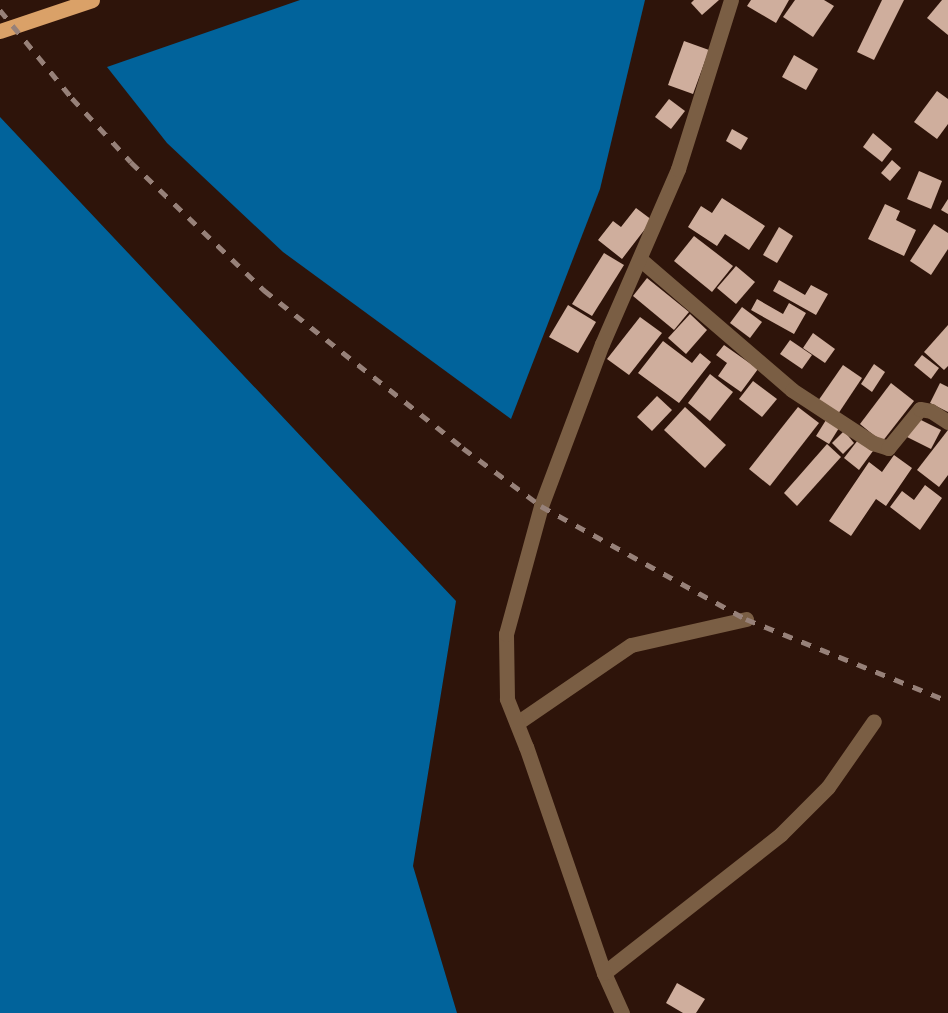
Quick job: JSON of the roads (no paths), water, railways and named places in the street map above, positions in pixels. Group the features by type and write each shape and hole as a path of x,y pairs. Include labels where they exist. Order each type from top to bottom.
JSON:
{"main road":[{"path":"0,31 92,0"}],"street":[{"path":"622,1013 604,973 507,699 506,633 541,506 602,344 641,260 678,169 731,0"},
{"path":"641,260 792,390 873,443 888,448 920,410 931,411 948,422"},
{"path":"517,723 631,645 746,619"},
{"path":"604,973 781,834 828,788 874,721"}],"water":[{"path":"300,0 645,0 600,189 511,419 283,252 167,143 107,67"},
{"path":"0,117 456,601 413,866 457,1013 0,1013"}],"railway":[{"path":"0,10 72,98 131,162 264,290 463,448 541,506 746,619 948,701"}]}
